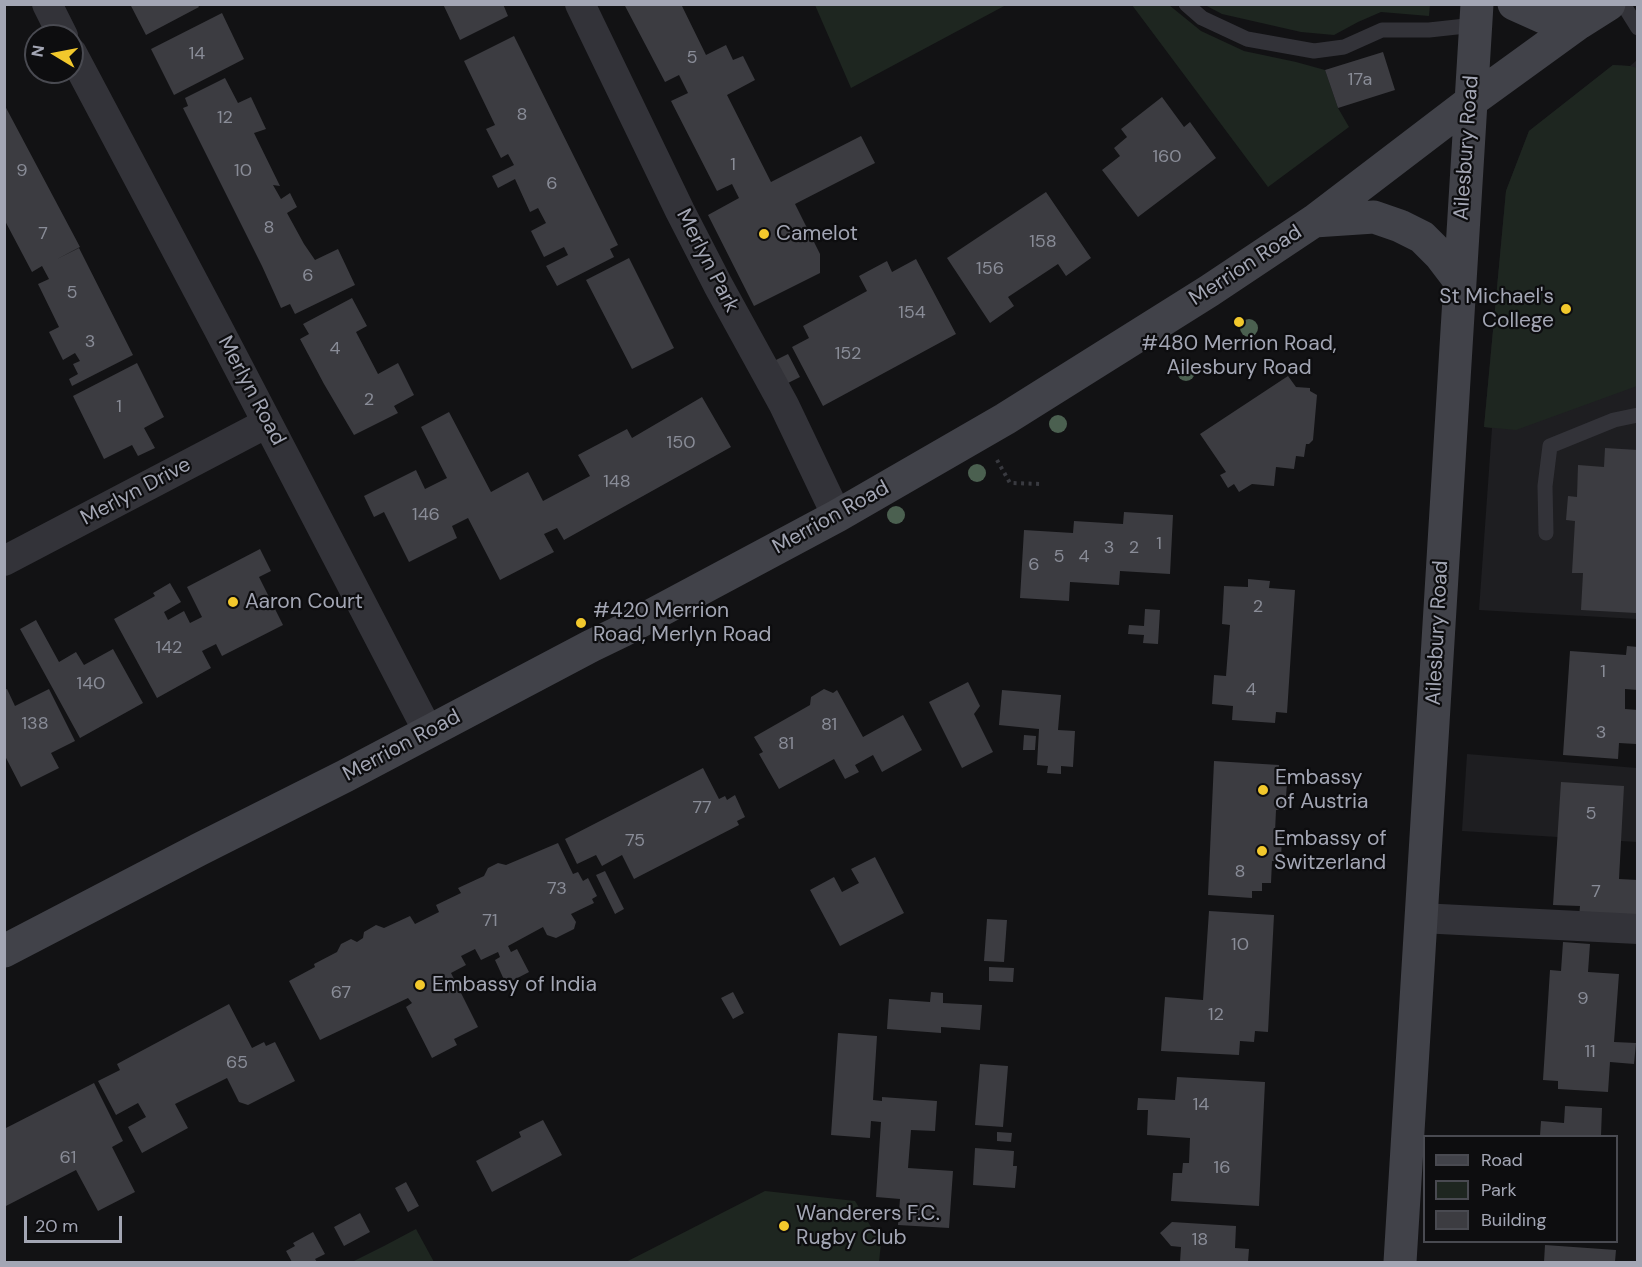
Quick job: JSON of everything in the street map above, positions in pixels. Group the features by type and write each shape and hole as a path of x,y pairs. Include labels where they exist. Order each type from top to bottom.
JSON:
{"main road":[{"path":"1514,4 1543,17 1579,23"},
{"name":"Merrion Road","path":"4,951 622,631 837,516 982,432 1200,297 1314,221 1470,102 1609,4"},
{"name":"Ailesbury Road","path":"1400,1263 1476,15"},
{"path":"1314,221 1374,217 1400,226 1422,237 1440,255 1459,280"}],"street":[{"path":"47,4 57,24"},
{"name":"Merlyn Park","path":"580,4 680,211 784,405 837,516"},
{"name":"Merlyn Road","path":"84,76 428,731"},
{"name":"Merlyn Drive","path":"4,561 267,423"},
{"path":"1420,918 1638,929"}],"lane":[{"path":"1186,4 1202,18 1247,39 1314,51 1344,47 1382,30 1429,30 1476,15"},
{"path":"1623,4 1638,28"},
{"path":"1546,533 1545,486 1550,446 1614,420 1638,415"}],"path":[{"path":"982,432 1010,483 1040,484"}],"shaded area":[{"name":"St Michael's College","path":"1637,60 1637,619 1479,610 1492,428 1484,427 1506,191 1529,131 1613,65 1630,66"},
{"path":"1467,754 1637,768 1637,842 1462,831"}],"green space":[{"path":"815,5 1006,5 851,88"},
{"path":"1132,5 1169,5 1201,31 1244,51 1325,70 1338,108 1349,127 1268,187"},
{"path":"1205,5 1430,5 1429,16 1381,12 1334,35 1301,32 1222,14"},
{"path":"1613,65 1637,68 1637,386 1516,430 1484,427 1506,191 1529,131"},
{"name":"Wanderers F.C. Rugby Club","path":"765,1191 855,1201 881,1243 879,1262 626,1262"},
{"path":"416,1229 434,1262 352,1262 384,1246"}],"building":[{"path":"130,4 197,4 199,7 146,35"},
{"path":"443,4 503,4 508,16 460,40"},
{"path":"624,4 681,4 706,55 726,45 733,60 743,56 755,80 727,95 771,182 861,136 875,163 795,204 820,254 820,273 754,306 708,215 739,198 732,184 717,191 671,101 688,93 679,75 665,82"},
{"path":"222,13 244,59 174,95 151,49"},
{"path":"514,36 618,245 610,249 614,257 557,286 546,266 568,255 564,247 544,257 531,231 546,223 538,208 530,212 515,179 498,188 492,176 514,165 508,154 501,158 486,129 495,125 464,61"},
{"path":"1383,52 1395,90 1338,108 1325,70"},
{"path":"225,78 238,103 251,97 266,129 254,133 280,186 273,185 281,199 290,193 297,207 287,213 304,244 315,260 338,249 355,285 295,314 290,304 281,308 183,108 188,106 185,98"},
{"path":"1162,97 1184,127 1190,122 1216,158 1138,217 1102,170 1120,156 1114,148 1127,137 1121,129"},
{"path":"4,104 80,247 57,259 79,248 133,355 72,386 69,379 78,374 73,364 80,361 75,353 63,360 49,332 59,327 38,284 49,279 42,266 32,272 4,219"},
{"path":"1046,192 1091,258 1066,276 1058,264 1008,297 1014,306 990,323 947,258"},
{"path":"629,258 674,348 632,369 586,280"},
{"path":"916,259 956,334 823,406 792,347 809,338 803,326 867,291 859,276 887,261 892,272"},
{"path":"352,298 367,326 356,332 378,374 398,363 414,395 394,406 398,413 354,435 300,339 309,334 303,324"},
{"path":"788,354 800,377 784,385 772,362"},
{"path":"137,363 164,417 144,428 155,448 138,456 132,445 104,459 73,396"},
{"path":"1288,376 1296,387 1310,388 1310,391 1317,395 1313,440 1306,444 1304,457 1296,456 1294,469 1276,467 1274,486 1252,484 1239,492 1234,484 1228,488 1220,475 1226,472 1200,434"},
{"path":"702,397 731,447 564,540 557,528 544,534 554,552 500,580 468,518 452,526 457,538 409,562 384,512 374,517 364,496 416,470 425,489 447,478 421,427 449,412 491,492 528,472 543,501 590,476 578,455 627,429 632,438"},
{"path":"1605,448 1638,450 1636,613 1581,610 1583,573 1572,573 1575,521 1566,520 1568,496 1577,497 1578,465 1604,467"},
{"path":"1124,512 1173,515 1170,574 1120,571 1119,585 1070,582 1069,601 1020,598 1024,530 1073,533 1074,521 1123,524"},
{"path":"260,549 271,571 259,577 283,625 222,656 216,644 202,651 211,668 157,698 114,619 155,596 153,593 170,583 181,602 164,612 168,620 184,611 190,623 202,617 187,587"},
{"path":"1248,579 1270,581 1269,588 1295,590 1287,713 1276,712 1275,723 1232,720 1233,706 1212,704 1214,675 1226,676 1230,625 1222,624 1224,586 1248,587"},
{"path":"1145,609 1160,610 1158,644 1143,643 1144,635 1128,634 1129,625 1144,626"},
{"path":"36,620 59,662 76,652 84,665 113,649 143,703 80,738 20,629"},
{"path":"1627,646 1638,647 1638,690 1625,689 1625,709 1638,710 1636,744 1619,743 1618,759 1563,755 1570,651 1626,655"},
{"path":"968,682 980,706 974,714 993,752 962,768 929,702"},
{"path":"7,689 15,706 49,689 75,741 51,753 59,768 21,787 4,754 4,690"},
{"path":"824,689 833,693 837,690 863,737 903,715 922,750 882,772 873,755 855,765 859,772 845,779 834,759 779,789 759,754 763,752 754,737 810,705 811,697"},
{"path":"1002,690 1061,695 1058,730 1075,731 1073,767 1061,766 1061,774 1047,773 1048,766 1037,765 1039,729 999,725"},
{"path":"1024,735 1036,736 1035,750 1023,750"},
{"path":"1214,761 1279,765 1278,782 1287,783 1285,810 1276,810 1275,832 1282,833 1281,861 1272,861 1271,883 1262,883 1262,891 1252,891 1252,898 1208,895"},
{"path":"703,768 719,799 725,796 727,800 735,795 745,817 737,821 739,825 634,879 622,855 602,866 596,855 577,864 565,839"},
{"path":"1561,782 1624,786 1619,879 1638,880 1638,921 1579,917 1580,906 1553,905"},
{"path":"558,843 573,874 578,872 583,881 588,878 597,896 592,899 594,903 571,914 576,922 574,929 556,938 547,935 543,927 508,946 511,952 517,949 529,972 506,984 495,960 500,957 498,952 481,960 475,949 461,956 466,965 451,973 478,1027 454,1039 457,1045 432,1058 406,1007 412,1003 408,998 320,1040 289,981 337,952 341,944 351,939 357,942 363,938 364,932 376,925 384,928 410,916 415,924 439,912 436,905 461,893 458,888 484,876 488,868 498,863 506,865"},
{"path":"875,857 904,913 840,946 810,890 834,877 842,892 859,883 851,869"},
{"path":"605,871 624,909 615,914 596,875"},
{"path":"1209,911 1274,915 1268,1032 1255,1031 1254,1042 1240,1041 1239,1055 1161,1051 1165,997 1203,1000"},
{"path":"987,919 1007,920 1004,962 984,961"},
{"path":"1563,942 1590,944 1588,972 1619,974 1614,1042 1636,1043 1634,1064 1610,1062 1608,1092 1558,1089 1558,1081 1543,1080 1550,970 1561,971"},
{"path":"989,967 1014,968 1013,982 989,981"},
{"path":"733,992 744,1013 733,1019 721,998"},
{"path":"931,992 943,993 943,1003 982,1005 980,1030 941,1027 941,1033 887,1029 889,999 930,1002"},
{"path":"229,1004 252,1048 264,1042 266,1046 275,1042 295,1081 248,1105 239,1102 227,1078 175,1104 188,1128 142,1153 128,1127 146,1117 138,1103 116,1115 98,1081 120,1070 117,1064"},
{"path":"838,1033 877,1036 873,1100 882,1101 882,1097 937,1101 935,1131 911,1130 908,1168 953,1171 949,1228 898,1225 900,1199 876,1197 881,1122 871,1121 870,1138 831,1135"},
{"path":"980,1064 1008,1066 1003,1127 975,1125"},
{"path":"1177,1077 1265,1082 1259,1206 1171,1201 1173,1173 1182,1173 1183,1163 1189,1163 1190,1138 1147,1135 1148,1110 1137,1110 1138,1098 1175,1100"},
{"path":"94,1083 123,1141 112,1147 135,1192 98,1211 76,1170 4,1207 4,1129"},
{"path":"1565,1106 1602,1108 1601,1135 1540,1135 1541,1121 1564,1123"},
{"path":"543,1120 562,1155 492,1192 476,1161 521,1137 519,1132"},
{"path":"997,1132 1012,1133 1011,1142 997,1141"},
{"path":"975,1148 1014,1151 1013,1166 1017,1166 1015,1188 973,1185"},
{"path":"406,1182 419,1206 408,1212 395,1188"},
{"path":"360,1213 370,1232 344,1246 334,1227"},
{"path":"1172,1222 1236,1226 1235,1248 1249,1249 1248,1262 1180,1262 1181,1247 1171,1246 1160,1233"},
{"path":"313,1232 325,1254 315,1259 317,1262 292,1262 286,1251 295,1246 293,1243"},
{"path":"1545,1245 1616,1250 1615,1262 1544,1262"}],"place":[{"name":"Camelot","path":"764,234"},
{"name":"St Michael's College","path":"1566,309"},
{"name":"#480 Merrion Road, Ailesbury Road","path":"1239,322"},
{"name":"Aaron Court","path":"233,602"},
{"name":"#420 Merrion Road, Merlyn Road","path":"581,623"},
{"name":"Embassy of Austria","path":"1263,790"},
{"name":"Embassy of Switzerland","path":"1262,851"},
{"name":"Embassy of India","path":"420,985"},
{"name":"Wanderers F.C. Rugby Club","path":"784,1226"}]}
